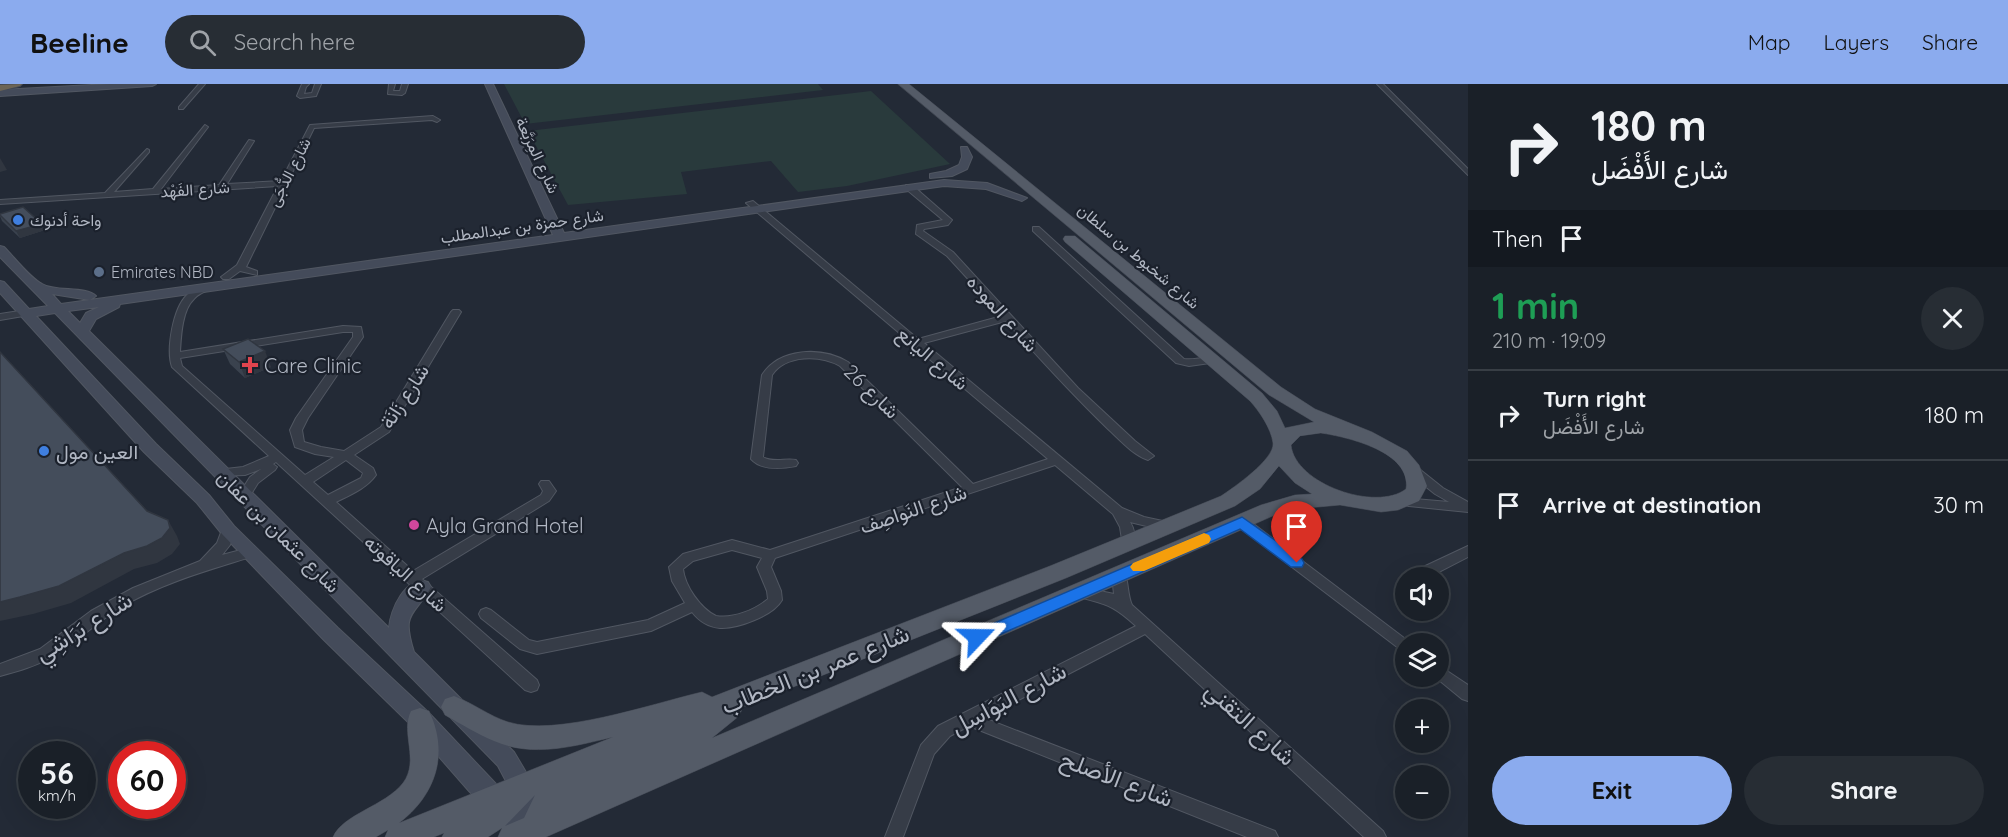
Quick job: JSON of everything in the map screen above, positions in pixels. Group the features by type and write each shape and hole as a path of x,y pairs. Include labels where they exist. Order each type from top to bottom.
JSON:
{"main road":[{"name":"شارع شخبوط بن سلطان","path":"888,84 1212,360 1268,411 1287,463 1299,476 1317,488 1340,498"},
{"name":"شارع شخبوط بن سلطان","path":"903,84 1275,392 1309,413 1365,436"},
{"path":"1281,446 1289,433 1303,428 1321,427 1365,436 1402,458 1414,471 1418,484 1415,495 1403,502 1385,505 1363,504 1340,498"},
{"name":"شارع عمر بن الخطاب","path":"515,816 740,697 1228,501 1241,493 1267,470 1281,446"},
{"name":"شارع عمر بن الخطاب","path":"400,837 515,816 1081,592 1268,510 1295,502 1340,498"},
{"path":"454,707 504,733 542,740 574,735 712,700 740,697"},
{"path":"457,837 492,820 515,816 543,806 550,799 692,738 724,714 740,697"},
{"path":"348,837 402,805 416,790 426,759 426,743 420,719"}],"street":[{"path":"9,89 152,84"},
{"path":"181,108 202,84"},
{"path":"306,84 300,96 314,95 318,84"},
{"path":"392,84 390,93 394,94 402,93 405,84"},
{"name":"شارع المِرَبَّعة","path":"489,84 562,231"},
{"name":"شارع المِرَبَّعة","path":"499,84 562,231"},
{"path":"1380,84 1468,173"},
{"name":"شارع الدُّجَى","path":"226,277 241,267 314,125 433,118 437,120"},
{"path":"155,192 205,127"},
{"path":"222,187 251,141"},
{"name":"شارع حمزة بن عبدالمطلب","path":"753,206 948,174 963,167 966,163 964,149"},
{"path":"107,195 147,151"},
{"name":"شارع الفَهْد","path":"0,203 283,183"},
{"name":"شارع حمزة بن عبدالمطلب","path":"24,310 90,296 254,273 753,206 944,183 967,183 998,188 1022,198"},
{"name":"شارع الموده","path":"909,187 948,220 945,223 920,227 918,230 950,254 1083,398 1131,444 1148,456"},
{"name":"شارع اليانع","path":"753,206 1117,511 1141,521 1167,526"},
{"path":"1036,230 1180,361 1189,363 1212,360"},
{"name":"شارع حمزة بن عبدالمطلب","path":"52,303 137,297 208,287 447,253 562,231"},
{"name":"شارع عثمان بن عفان","path":"0,250 506,759 515,816"},
{"path":"241,267 245,271 254,273"},
{"path":"0,279 12,282 33,302 52,303"},
{"name":"شارع عثمان بن عفان","path":"0,285 150,448 203,499 228,530 515,816"},
{"path":"34,286 61,293 90,296"},
{"path":"208,287 194,294 186,302 179,323 174,356 343,329 358,329 358,337 296,430 299,444 307,449 347,455 367,468 370,475 365,481 326,502"},
{"path":"165,293 179,296 186,302"},
{"path":"82,332 91,316 114,304 137,297"},
{"path":"0,312 24,310"},
{"path":"0,317 24,310"},
{"name":"شارع زَانَة","path":"304,482 385,429 456,312"},
{"path":"914,343 1007,318"},
{"name":"شارع 26","path":"792,463 765,464 757,459 767,375 772,366 777,363 803,356 825,355 844,364 971,489"},
{"name":"شارع الياقوته","path":"174,356 177,367 531,685"},
{"path":"222,473 245,471 278,460"},
{"path":"244,496 254,480 278,460"},
{"name":"شارع النَواصِف","path":"770,555 1056,461"},
{"path":"1414,471 1439,491 1468,508"},
{"path":"404,656 397,628 399,615 417,582 545,498 550,491 544,484"},
{"path":"1403,502 1468,508"},
{"name":"شارع اليانع","path":"1117,511 1127,527 1128,543"},
{"path":"1242,522 1395,638"},
{"name":"شارع بَرَاشِي","path":"198,566 217,552 227,537 228,530"},
{"path":"732,545 770,555 764,567 775,595 772,604 738,620 720,623 704,617 676,575 680,562 688,557 732,545"},
{"path":"1436,567 1468,551"},
{"name":"شارع بَرَاشِي","path":"0,670 33,660 106,609 144,589 198,566 252,552"},
{"path":"1119,576 1121,596 1126,608"},
{"name":"شارع التقني","path":"1081,592 1111,599 1126,608 1374,836"},
{"path":"486,614 525,645 537,648 651,625 694,605"},
{"name":"شارع البَوَاسِل","path":"894,837 927,750 944,731 1146,627"},
{"path":"1449,679 1468,694"},
{"name":"شارع الأصلح","path":"966,718 1269,837"}],"shaded area":[{"path":"504,84 818,84 823,90 525,124"},
{"path":"871,91 950,164 847,186 798,192 771,161 681,172 687,194 568,205 528,131"}],"building":[{"path":"23,207 42,224 16,231 0,215"},
{"path":"248,339 265,351 239,362 223,349"},
{"name":"العين مول","path":"0,352 147,511 168,520 170,528 162,538 147,546 124,553 59,586 0,602"}],"slow traffic":[{"path":"1138,567 1204,539"}],"place":[{"name":"واحة أدنوك","path":"18,220"},
{"name":"Emirates NBD","path":"99,272"},
{"name":"Care Clinic","path":"250,365"},
{"name":"العين مول","path":"44,451"},
{"name":"Ayla Grand Hotel","path":"414,525"}],"route":[{"path":"977,637 1242,522 1297,563"}]}
